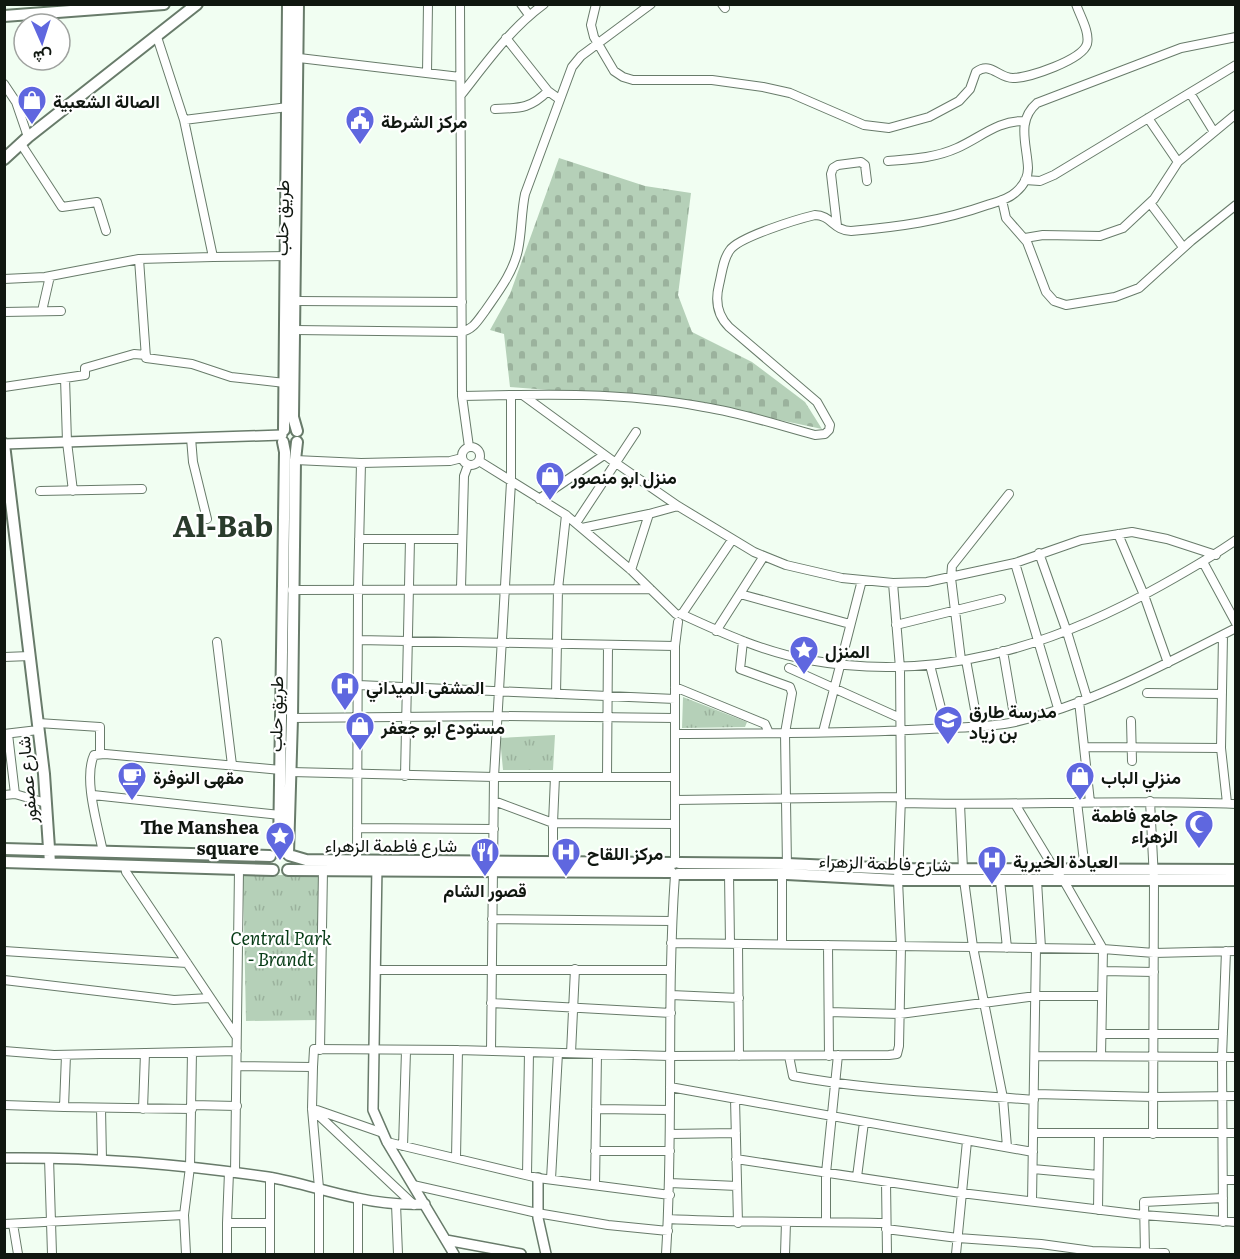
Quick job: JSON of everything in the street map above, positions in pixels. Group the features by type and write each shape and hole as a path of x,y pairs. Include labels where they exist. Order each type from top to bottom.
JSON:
{"main road":[{"path":"10,16 164,4"},
{"path":"4,159 24,140 197,4"},
{"path":"273,870 269,865 282,854 286,771 285,452 283,436 287,256 288,4"},
{"name":"طريق حلب","path":"286,771 292,718 292,590 297,437 293,420 296,330 298,4"},
{"path":"283,436 291,428 297,437"},
{"name":"شارع عصفور","path":"4,444 38,727 50,863"},
{"path":"286,771 280,815 282,854 291,864 288,870"},
{"name":"شارع فاطمة الزهراء","path":"4,849 282,854 306,861 357,865 675,868 898,875 1085,870 1236,880"},
{"name":"شارع فاطمة الزهراء","path":"4,862 273,870 280,873 288,870 323,870 357,865"},
{"name":"شارع فاطمة الزهراء","path":"493,866 553,862 675,868 729,874 785,871"},
{"name":"شارع فاطمة الزهراء","path":"963,875 1000,880 1064,880 1236,870"}],"street":[{"path":"10,16 17,4"},
{"path":"427,73 428,4"},
{"path":"460,4 462,396 469,447"},
{"path":"460,14 468,4"},
{"path":"521,4 529,15"},
{"path":"461,95 506,38 529,15 544,4"},
{"path":"596,4 591,25 592,33 614,71 622,77 633,80 712,80 763,87 790,93 864,124 889,128 929,117 959,101 968,93 976,72 983,68 992,68 1006,77 1016,78 1052,67 1080,54 1086,47 1088,38 1076,4"},
{"path":"296,330 461,332 473,327 502,287 512,268 518,249 525,194 559,99 575,63 597,43 651,4"},
{"path":"157,37 184,120 213,257"},
{"path":"462,396 634,398 682,403 745,415 815,435 825,434 830,425 817,402 726,324 719,312 717,295 727,255 739,242 815,215 827,217 837,228 847,231 930,222 1002,200 1018,191 1025,180 1028,168 1023,132 1025,121 1033,106 1047,98 1181,48 1236,37"},
{"path":"506,38 548,91 559,99"},
{"path":"299,58 460,77"},
{"path":"1025,180 1040,181 1054,175 1236,66"},
{"path":"4,84 16,102 24,140 62,207 97,202 106,231"},
{"path":"495,109 526,107 548,91"},
{"path":"1190,93 1214,132"},
{"path":"184,120 288,107"},
{"path":"1025,238 1043,235 1093,237 1108,234 1130,224 1164,185 1178,162 1236,114"},
{"path":"1148,118 1178,162"},
{"path":"888,161 939,154 958,148 1002,124 1025,121"},
{"path":"837,228 831,174 833,168 838,165 861,162 865,165 867,182"},
{"path":"1002,200 1006,218 1025,238 1046,292 1054,301 1066,305 1115,297 1139,288 1183,247 1236,205"},
{"path":"1150,203 1183,247"},
{"path":"4,279 50,276 139,259 287,256"},
{"path":"139,259 146,358 192,364 231,377 285,383"},
{"path":"42,311 50,276"},
{"path":"296,301 462,302"},
{"path":"4,312 61,311"},
{"path":"4,387 85,375 85,368 94,365 134,354 146,355"},
{"path":"65,378 67,442 73,491"},
{"path":"491,1051 494,777 511,482 511,395"},
{"path":"523,395 615,463 732,540 786,565 842,578 893,583 927,582 1015,562 1081,540 1132,532 1167,539 1216,555"},
{"path":"579,526 615,463 636,432"},
{"path":"4,444 283,436"},
{"path":"191,438 193,462 207,519"},
{"path":"469,447 475,448 479,452 479,461 474,465 468,465 462,458 462,452 469,447"},
{"path":"539,499 604,455"},
{"path":"295,460 361,463 450,461 462,458"},
{"path":"479,461 566,515 631,570 680,616 743,641 807,660 840,664 900,668 930,665 964,660 1039,642 1067,632 1144,595 1216,555 1236,540"},
{"path":"357,865 361,463"},
{"path":"461,588 465,476 468,465"},
{"path":"40,491 142,489"},
{"path":"978,726 955,612 952,566 1009,494"},
{"path":"579,526 649,514 678,506"},
{"path":"631,570 649,514"},
{"path":"556,694 558,590 566,515"},
{"path":"1118,534 1144,595 1168,663"},
{"path":"359,539 462,539"},
{"path":"405,776 410,539"},
{"path":"666,1254 670,1195 671,943 675,868 675,646 680,616 732,540"},
{"path":"1039,553 1067,632 1083,700 1084,747 1090,802"},
{"path":"716,631 764,556"},
{"path":"1015,562 1058,708"},
{"path":"1203,562 1236,623"},
{"path":"823,732 862,580"},
{"path":"320,1254 319,1188 312,1108 314,1049 458,1050 670,1056 897,1054 901,946 898,875 901,800 900,668 893,583"},
{"path":"292,590 650,589"},
{"path":"740,594 850,624"},
{"path":"896,625 1001,599"},
{"path":"675,734 900,731 1015,722 1083,700 1168,663 1236,628"},
{"path":"675,800 785,798 901,800 960,804 1150,801 1232,804 1221,748 1223,635"},
{"path":"358,640 675,646"},
{"path":"743,641 740,669 790,687 792,693 785,733 785,871 782,944"},
{"path":"216,642 232,765"},
{"path":"608,645 608,777"},
{"path":"1003,651 1015,722"},
{"path":"4,657 30,656"},
{"path":"930,665 946,728"},
{"path":"789,668 900,718"},
{"path":"357,685 675,699"},
{"path":"675,687 765,724 769,733"},
{"path":"1147,693 1222,694"},
{"path":"292,718 498,716 675,718"},
{"path":"1131,721 1132,761"},
{"path":"15,794 6,734 38,727 100,727 100,754"},
{"path":"1084,747 1221,748"},
{"path":"103,852 90,765 94,755 100,754 357,775 675,777"},
{"path":"553,862 555,777"},
{"path":"4,795 15,794 46,803"},
{"path":"93,795 280,815"},
{"path":"494,801 554,823 675,824"},
{"path":"1150,801 1154,874 1153,1134"},
{"path":"1077,802 1085,870"},
{"path":"960,804 963,875 973,947 1003,1098 1007,1147"},
{"path":"1015,804 1055,870 1064,880 1103,950 1101,1056"},
{"path":"357,828 494,829"},
{"path":"125,865 126,872 237,1037"},
{"path":"377,865 373,1110 385,1138 454,1254"},
{"path":"227,1254 227,1223 237,1106 239,869"},
{"path":"320,1050 323,870"},
{"path":"729,874 738,998 739,1056"},
{"path":"1000,880 1007,948"},
{"path":"1032,1201 1038,948 1037,880"},
{"path":"492,919 672,921"},
{"path":"671,943 1038,948 1154,953 1236,951"},
{"path":"828,945 829,1056"},
{"path":"4,951 187,963"},
{"path":"1223,1222 1222,1057 1226,951"},
{"path":"376,970 492,968 671,970"},
{"path":"572,1053 574,969"},
{"path":"1103,971 1154,972"},
{"path":"4,980 174,1000 210,998"},
{"path":"671,995 738,998"},
{"path":"829,1012 900,1014 1036,996 1102,996"},
{"path":"491,1003 671,1013"},
{"path":"1101,1034 1223,1035"},
{"path":"456,1158 458,1050"},
{"path":"4,1052 66,1055 237,1051"},
{"path":"403,1146 406,1051"},
{"path":"186,1254 184,1215 190,1167 192,1052"},
{"path":"527,1175 529,1052"},
{"path":"143,1108 146,1053"},
{"path":"551,1179 558,1053"},
{"path":"595,1185 597,1054"},
{"path":"64,1107 66,1055"},
{"path":"789,1056 793,1076 836,1084 1003,1098 1236,1096"},
{"path":"826,1221 826,1173 838,1056"},
{"path":"1035,1056 1236,1057"},
{"path":"237,1066 313,1067"},
{"path":"670,1087 1033,1152"},
{"path":"735,1099 738,1222"},
{"path":"4,1105 101,1108 237,1106"},
{"path":"101,1108 102,1160"},
{"path":"312,1108 403,1146 538,1178 670,1195"},
{"path":"312,1108 414,1204"},
{"path":"596,1109 670,1110"},
{"path":"857,1177 864,1122"},
{"path":"670,1134 736,1133"},
{"path":"1034,1133 1236,1133"},
{"path":"1098,1210 1099,1133"},
{"path":"956,1254 967,1141"},
{"path":"596,1151 670,1151"},
{"path":"4,1158 102,1160 190,1167 270,1177 358,1198 396,1204 425,1204"},
{"path":"50,1158 52,1254"},
{"path":"736,1159 961,1193 1143,1215 1236,1222"},
{"path":"1033,1169 1098,1175"},
{"path":"270,1177 270,1254"},
{"path":"538,1178 537,1213 546,1254"},
{"path":"1223,1180 1236,1180"},
{"path":"886,1182 887,1254"},
{"path":"670,1183 737,1186"},
{"path":"413,1185 537,1213 608,1226 668,1231"},
{"path":"358,1198 358,1254"},
{"path":"1145,1253 1144,1202 1223,1198"},
{"path":"396,1204 398,1254"},
{"path":"18,1254 8,1224 184,1215"},
{"path":"668,1219 738,1222 826,1221 886,1226 958,1238 1041,1244 1092,1251 1165,1253"},
{"path":"785,1254 786,1222"},
{"path":"227,1223 270,1224"},
{"path":"446,1240 520,1254"}],"green space":[{"path":"559,158 645,186 691,193 678,295 692,332 752,362 805,402 822,429 690,401 510,387 504,334 490,330 510,294"},
{"path":"683,697 747,722 745,727 682,728"},
{"path":"555,735 553,770 503,770 500,738"},
{"name":"Central Park - Brandt","path":"243,875 318,875 318,1020 246,1021"}],"place":[{"name":"الصالة الشعبية","path":"32,126"},
{"name":"مركز الشرطة","path":"360,146"},
{"name":"منزل ابو منصور","path":"550,502"},
{"name":"المنزل","path":"804,676"},
{"name":"المشفى الميداني","path":"345,712"},
{"name":"مدرسة طارق بن زياد","path":"948,746"},
{"name":"مستودع ابو جعفر","path":"360,752"},
{"name":"مقهى النوفرة","path":"132,802"},
{"name":"منزلي الباب","path":"1080,802"},
{"name":"جامع فاطمة الزهراء","path":"1199,850"},
{"name":"The Manshea square","path":"280,862"},
{"name":"قصور الشام","path":"485,878"},
{"name":"مركز اللقاح","path":"566,878"},
{"name":"العيادة الخيرية","path":"992,886"}],"district":[{"name":"Al-Bab","path":"223,524"}]}
